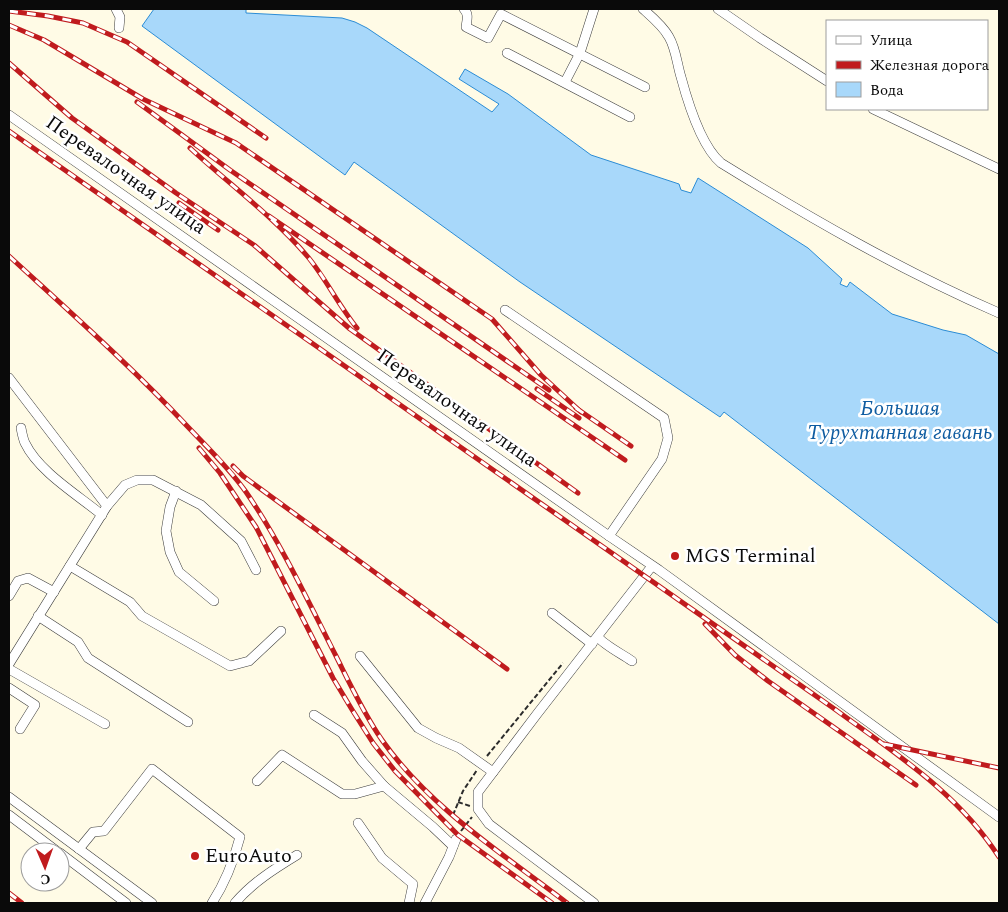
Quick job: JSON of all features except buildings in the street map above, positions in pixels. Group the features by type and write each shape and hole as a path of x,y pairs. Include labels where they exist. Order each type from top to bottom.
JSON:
{"street":[{"path":"116,9 120,17 119,28"},
{"path":"464,9 467,12 468,19 466,26 488,38 501,14 646,87"},
{"path":"565,82 580,53 594,9"},
{"path":"643,9 663,28 669,37 703,140 712,156 800,212 948,291 999,313"},
{"path":"718,9 826,80"},
{"path":"508,53 630,117"},
{"path":"875,110 999,169"},
{"name":"Перевалочная улица","path":"9,114 652,566 999,817"},
{"path":"505,310 664,418 668,438 662,459 608,536"},
{"path":"9,378 107,506"},
{"path":"21,428 25,442 34,456 54,477 102,515"},
{"path":"9,664 107,506 125,485 137,480 153,480 201,505 241,541 256,570"},
{"path":"176,491 170,507 166,531 170,552 179,572 214,601"},
{"path":"70,566 130,602 142,616 230,666 249,661 281,631"},
{"path":"594,903 489,824 478,809 478,792 652,566"},
{"path":"9,596 18,582 28,578 54,592"},
{"path":"552,613 595,640 610,645 632,661"},
{"path":"38,616 78,642 88,658 188,722"},
{"path":"360,656 418,728 458,748 493,772"},
{"path":"9,669 105,724"},
{"path":"9,688 35,705 20,729"},
{"path":"314,715 342,733 362,761 384,786 454,843 449,857 425,903"},
{"path":"257,781 282,755 342,794 355,794 384,786"},
{"path":"79,849 93,832 104,831 152,769 240,837 229,869 212,903"},
{"path":"9,797 152,903"},
{"path":"17,804 9,815 45,842"},
{"path":"358,823 382,858 413,884 409,903"},
{"path":"234,903 245,891 271,870 297,855"},
{"path":"70,861 126,903"}],"path":[{"path":"453,815 463,791 481,763 563,663"},
{"path":"454,843 478,809"}],"water":[{"name":"Большая Турухтанная гавань","path":"154,9 246,9 246,13 342,18 355,22 367,28 492,112 499,104 459,79 465,69 508,94 591,155 679,184 681,190 691,193 698,178 808,248 842,279 840,284 847,287 850,282 892,314 966,335 999,354 999,624 724,412 720,417 520,282 354,162 345,175 142,26"}],"railway":[{"path":"9,11 83,23 127,42 266,138"},
{"path":"9,25 44,40 143,99 236,143 492,319 541,375 581,412"},
{"path":"9,63 72,118 176,193 254,245 350,329 578,493"},
{"path":"137,102 230,170 549,390"},
{"path":"9,131 836,710 903,759 925,776 965,813 999,857"},
{"path":"190,148 266,214 308,257 357,328"},
{"path":"179,203 218,230"},
{"path":"269,216 625,460"},
{"path":"9,256 145,383 240,483 259,511 282,552 369,720 401,764 444,808 493,848 567,903"},
{"path":"537,389 579,418"},
{"path":"576,408 631,446"},
{"path":"199,448 220,473 256,527 333,678 373,743 395,771 458,835 552,903"},
{"path":"233,466 243,476 507,669"},
{"path":"705,624 735,655 768,681 916,785"},
{"path":"884,744 999,768"},
{"path":"9,893 22,903"}],"place":[{"name":"MGS Terminal","path":"675,556"},
{"name":"EuroAuto","path":"195,856"}]}
